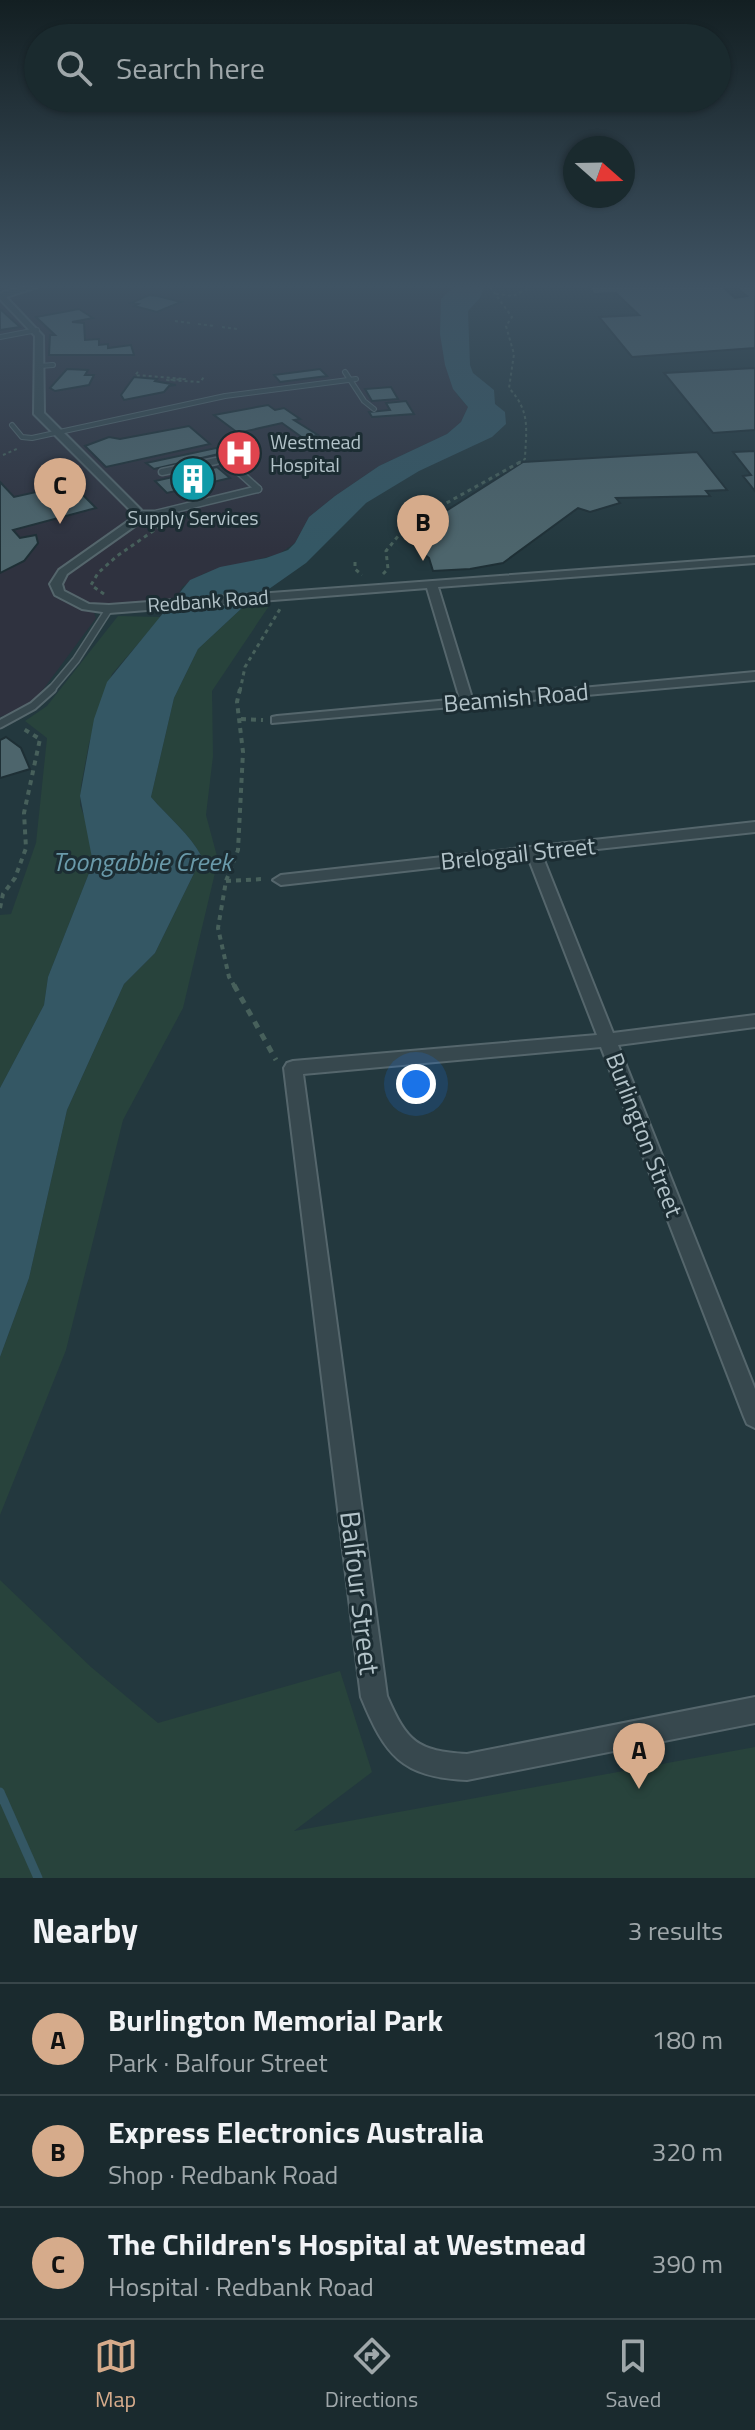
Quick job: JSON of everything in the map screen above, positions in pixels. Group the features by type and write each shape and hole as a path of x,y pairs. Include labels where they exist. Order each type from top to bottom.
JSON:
{"street":[{"path":"39,375 39,414 136,510 136,514"},
{"name":"Redbank Road","path":"136,514 135,521 122,532 63,572 56,584 59,593 86,607 110,602 163,604 755,560"},
{"path":"432,586 467,702"},
{"name":"Beamish Road","path":"277,720 755,676"},
{"name":"Brelogail Street","path":"281,880 755,827"},
{"name":"Burlington Street","path":"534,853 755,1417"},
{"path":"293,1068 607,1040 755,1021"},
{"name":"Balfour Street","path":"293,1068 374,1697 386,1727 406,1752 433,1767 467,1767 755,1710"}],"lane":[{"path":"348,375 354,379 364,401 374,409"},
{"path":"12,425 26,438 225,396 354,379"},
{"path":"136,514 155,514 258,489 225,459 162,472"},
{"path":"0,724 44,699 110,602"}],"path":[{"path":"135,375 203,379 167,380 185,379"},
{"path":"377,576 388,569 386,551 407,525 525,459 526,416 522,402 509,388 511,375"},
{"path":"110,602 94,590 92,582 117,556 153,534 159,527 154,519"},
{"path":"355,562 357,572 369,576"},
{"path":"287,605 277,611 245,667 237,702 243,752 238,850 226,881 218,928 229,977 275,1060 293,1068"},
{"path":"241,719 277,720"},
{"path":"0,908 3,894 15,878 26,848 24,813 40,739 10,720"},
{"path":"226,881 281,880"}],"shaded area":[{"name":"Westmead Hospital","path":"0,375 451,375 457,395 468,407 461,422 447,434 379,466 335,496 309,517 295,543 279,554 205,573 182,587 176,600 101,604 94,613 96,618 39,695 21,709 0,717"}],"green space":[{"path":"269,606 212,691 213,756 206,815 218,860 183,1008 123,1120 66,1350 0,1515 0,1357 29,1278 67,1110 124,984 155,953 202,857 185,833 151,797 174,698 198,649 242,608"},
{"path":"118,616 161,617 112,674 89,743 81,786 80,805 89,830 93,863 48,977 44,1005 0,1088 0,915 11,914 36,843 47,738 25,721 47,706"},
{"path":"0,1580 91,1667 158,1723 340,1671 372,1772 294,1831 755,1747 755,1878 0,1878"}],"water":[{"name":"Toongabbie Creek","path":"448,375 475,375 494,390 495,404 505,412 506,424 492,437 419,471 366,503 306,563 242,608 198,649 174,698 151,797 185,833 202,857 155,953 124,984 67,1110 29,1278 0,1357 0,1088 44,1005 48,977 93,863 80,796 94,719 107,682 190,580 220,567 266,558 288,550 309,517 335,496 379,466 447,434 461,422 468,407 453,389"}],"building":[{"path":"62,375 94,375 89,385 55,391 50,388"},
{"path":"274,375 326,375 327,376 280,382"},
{"path":"665,375 755,375 755,430 713,433"},
{"path":"134,377 176,385 169,386 164,392 124,400 121,395"},
{"path":"391,387 398,399 372,401 365,389"},
{"path":"406,401 414,414 372,417 369,412 390,410 386,403"},
{"path":"268,405 275,410 284,408 300,419 294,420 318,435 303,438 282,423 238,433 214,415"},
{"path":"189,426 210,444 106,467 85,446 109,437 120,439"},
{"path":"216,448 223,453 154,469 146,463"},
{"path":"755,451 755,491 743,476 751,475 733,452"},
{"path":"697,452 727,490 706,491 710,496 616,498 620,503 590,512 578,508 503,563 470,569 433,571 429,558 412,544 411,539 427,523 523,462"},
{"name":"Supply Services","path":"217,467 230,478 167,493 155,481"},
{"path":"0,482 14,497 72,484 96,508 13,530 20,538 36,535 38,543 24,561 0,573"},
{"path":"6,737 21,748 30,769 0,778 0,740"}],"waterway":[{"path":"0,1792 38,1878"}],"place":[{"name":"Westmead Hospital","path":"239,453"},
{"name":"Supply Services","path":"193,479"},
{"name":"The Children's Hospital at Westmead","path":"60,524"},
{"name":"Express Electronics Australia","path":"423,561"},
{"name":"Burlington Memorial Park","path":"639,1789"}]}
